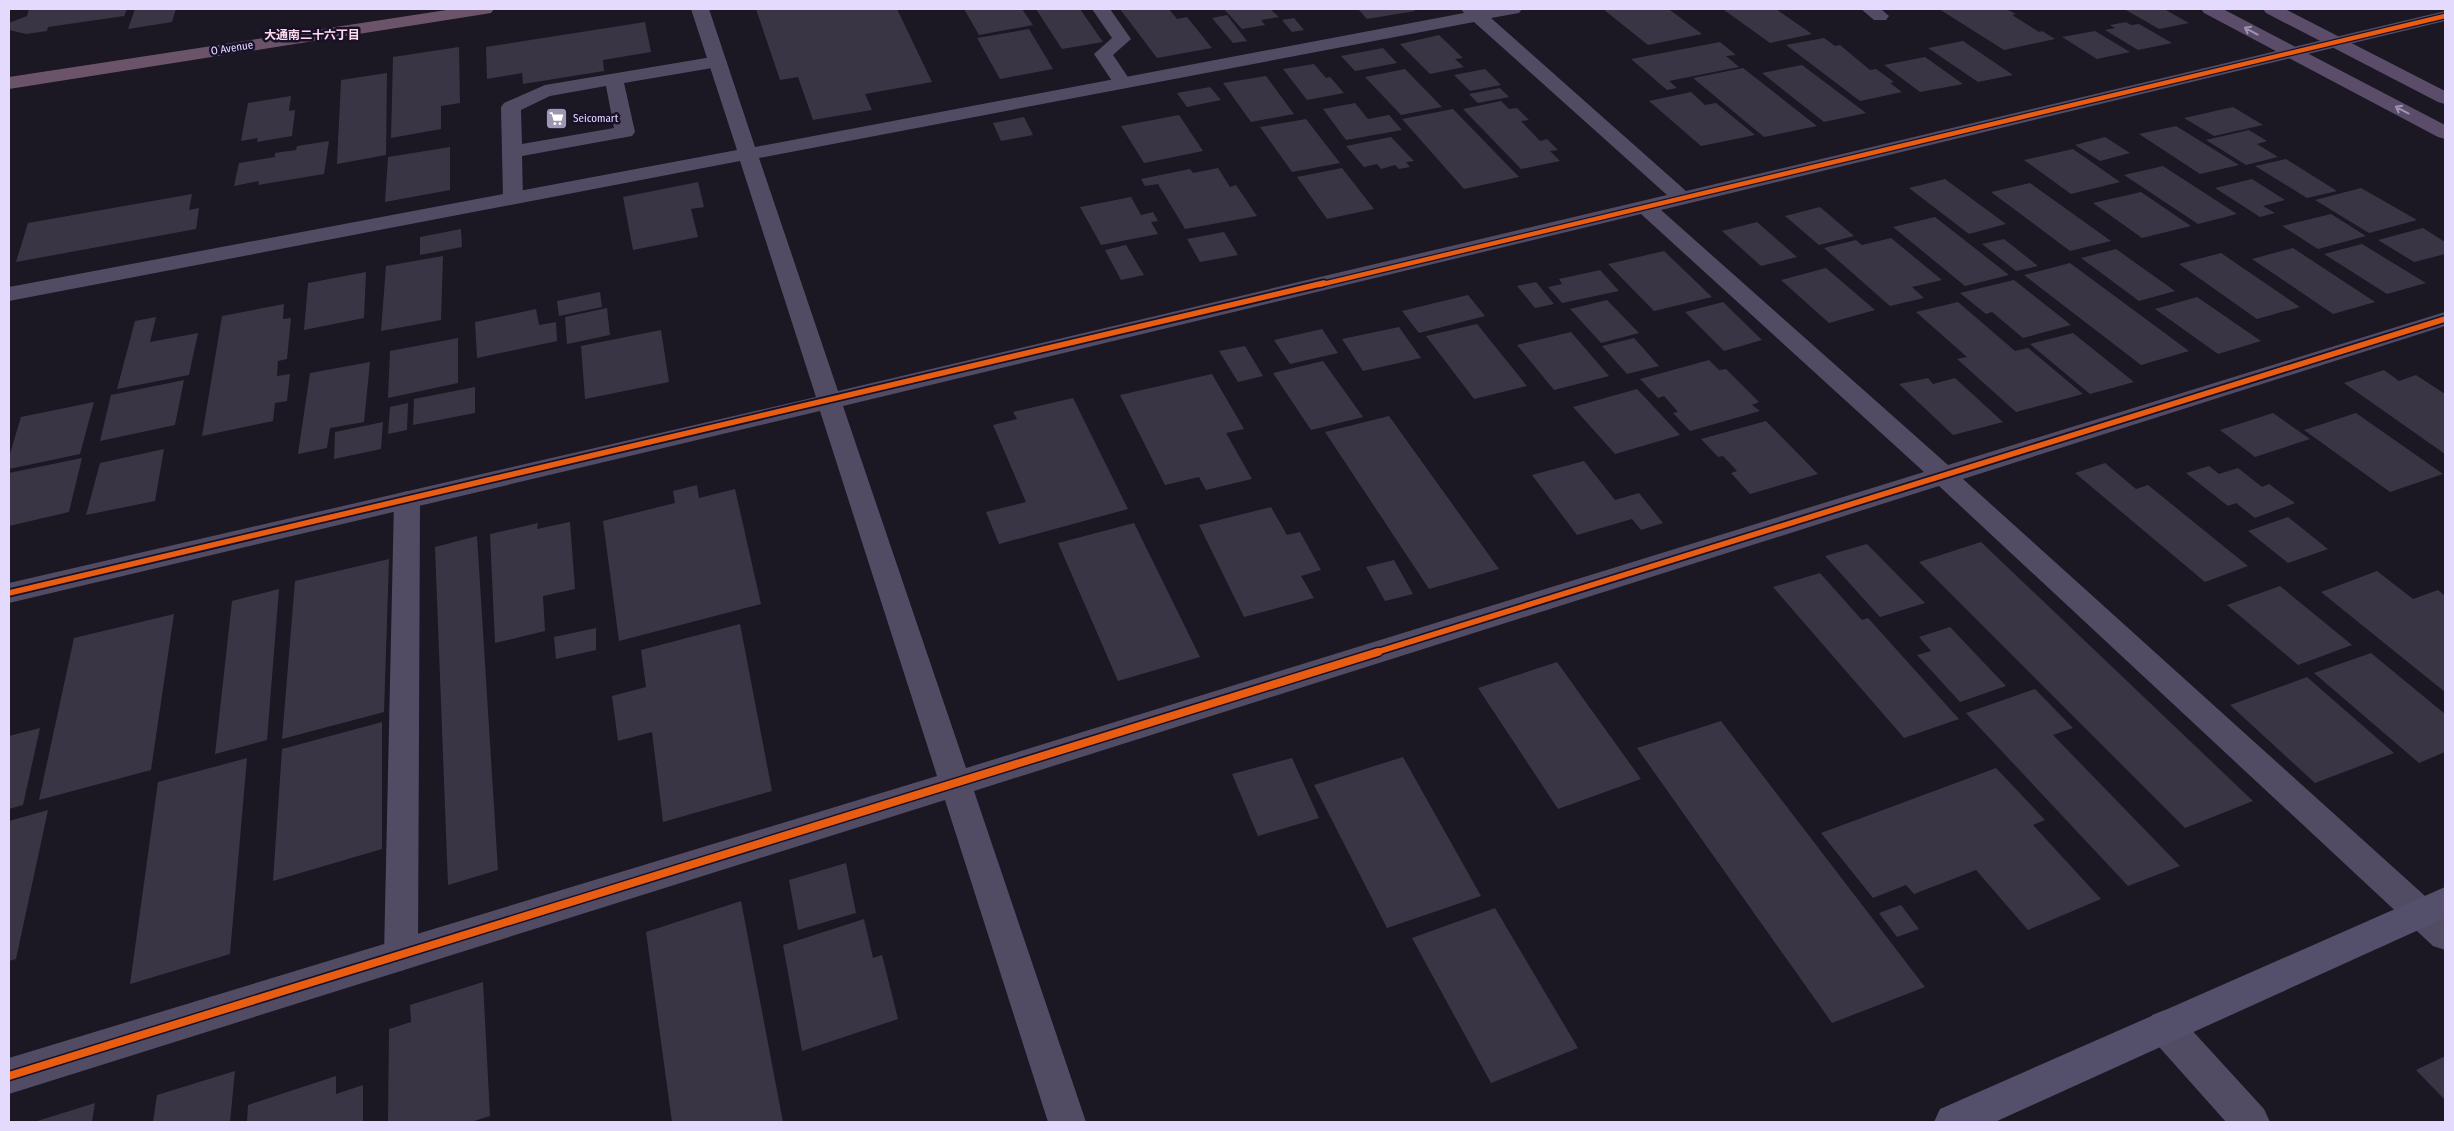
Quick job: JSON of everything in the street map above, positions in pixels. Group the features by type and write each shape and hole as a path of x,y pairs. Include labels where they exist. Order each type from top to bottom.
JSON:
{"highway":[{"name":"O Avenue","path":"9,84 485,9"}],"main road":[{"path":"2210,9 2445,133"},
{"path":"2272,9 2445,98"}],"street":[{"path":"700,9 831,401 1067,1122"},
{"path":"1101,9 1122,39 1103,54 1123,83"},
{"path":"9,294 1123,83 1474,12 1513,9"},
{"path":"1474,12 1681,197"},
{"path":"9,592 831,401 2445,16"},
{"path":"513,198 511,107 545,91 718,62"},
{"path":"512,152 625,132 614,79"},
{"path":"1644,206 2437,917 2165,1027 1954,1122"},
{"path":"9,1076 955,784 2445,319"},
{"path":"401,955 406,500"},
{"path":"2165,1027 2251,1122"}],"building":[{"path":"29,9 127,9 124,16 48,27 47,31 26,34 9,30 9,23 27,16"},
{"path":"135,9 176,9 172,22 128,29"},
{"path":"756,9 897,9 932,82 865,94 872,110 813,120 798,77 780,80"},
{"path":"964,9 1022,9 1033,25 979,35"},
{"path":"1036,9 1080,9 1103,42 1062,49"},
{"path":"1120,9 1169,9 1177,19 1187,17 1212,48 1157,58"},
{"path":"1224,9 1270,9 1279,17 1261,20 1265,25 1242,29"},
{"path":"1358,9 1413,9 1415,11 1367,19"},
{"path":"1603,9 1670,10 1702,34 1648,45"},
{"path":"1776,9 1812,34 1770,43 1724,10"},
{"path":"1939,9 2006,9 2016,14 2012,15 2039,32 2042,31 2055,39 2004,50"},
{"path":"2164,9 2189,23 2159,29 2126,10"},
{"path":"1227,15 1247,41 1233,43 1212,18"},
{"path":"1294,18 1304,30 1292,32 1282,20"},
{"path":"645,22 651,52 603,60 604,71 523,84 522,73 487,79 486,47"},
{"path":"2126,22 2131,25 2139,24 2172,43 2138,50 2105,30 2115,28 2110,25"},
{"path":"1029,29 1053,69 1000,79 977,38"},
{"path":"2095,31 2130,52 2097,59 2062,37"},
{"path":"1439,35 1463,58 1455,59 1464,67 1430,74 1400,44"},
{"path":"1824,38 1835,46 1840,45 1870,70 1876,69 1894,82 1890,83 1902,92 1860,101 1786,45"},
{"path":"1963,41 2013,75 1978,82 1928,48"},
{"path":"1720,42 1736,55 1726,56 1739,67 1669,81 1677,88 1667,90 1631,59"},
{"path":"459,47 460,103 441,106 441,129 391,138 393,57"},
{"path":"1383,48 1397,63 1355,71 1341,56"},
{"path":"1925,57 1963,84 1920,92 1884,65"},
{"path":"1314,64 1326,78 1330,77 1344,93 1307,100 1283,69"},
{"path":"1802,65 1866,113 1824,122 1762,73"},
{"path":"1743,68 1817,126 1764,137 1693,78"},
{"path":"1405,69 1442,107 1401,115 1365,77"},
{"path":"1485,69 1501,85 1470,91 1454,75"},
{"path":"387,73 386,155 337,164 341,80"},
{"path":"1266,76 1294,114 1251,122 1223,83"},
{"path":"1210,87 1221,100 1187,107 1177,93"},
{"path":"1500,88 1509,97 1478,103 1469,94"},
{"path":"1691,92 1705,105 1716,103 1755,135 1701,146 1649,101"},
{"path":"291,96 289,111 295,110 292,136 257,142 258,138 241,141 248,103"},
{"path":"1501,101 1509,109 1517,108 1529,120 1521,121 1540,141 1547,139 1558,150 1550,151 1560,161 1521,169 1463,109"},
{"path":"1355,103 1368,119 1389,115 1402,130 1346,140 1323,109"},
{"path":"2233,107 2263,125 2214,136 2184,118"},
{"path":"1453,109 1519,177 1464,189 1402,119"},
{"path":"1179,115 1203,151 1144,163 1121,126"},
{"path":"1024,117 1033,135 1001,141 993,123"},
{"path":"1306,119 1340,163 1292,172 1260,127"},
{"path":"2176,126 2239,165 2200,174 2139,134"},
{"path":"2249,130 2267,141 2257,144 2278,157 2246,165 2206,140"},
{"path":"1391,137 1414,161 1406,162 1410,167 1399,169 1395,165 1381,169 1377,164 1364,167 1346,146"},
{"path":"2105,137 2130,153 2100,161 2075,145"},
{"path":"329,141 324,174 258,185 259,181 234,186 239,163 275,157 275,153 296,150 297,146"},
{"path":"450,147 450,190 385,202 388,157"},
{"path":"2073,149 2120,182 2071,194 2024,160"},
{"path":"2286,159 2337,191 2307,198 2255,166"},
{"path":"2163,166 2237,214 2198,224 2124,175"},
{"path":"1218,168 1230,187 1236,185 1257,216 1185,229 1158,184 1145,186 1141,179 1190,169 1193,173"},
{"path":"1342,168 1374,209 1327,219 1297,177"},
{"path":"1945,179 2006,224 1969,234 1909,188"},
{"path":"2252,179 2285,200 2263,206 2275,213 2260,217 2215,188"},
{"path":"698,182 704,207 691,209 698,237 633,250 623,197"},
{"path":"2030,183 2111,241 2070,251 1991,192"},
{"path":"2361,188 2417,220 2369,233 2315,200"},
{"path":"2141,192 2191,226 2142,238 2093,203"},
{"path":"192,194 189,210 199,208 196,229 16,262 28,223"},
{"path":"1131,197 1141,215 1153,212 1158,221 1151,222 1158,234 1101,245 1080,207"},
{"path":"1820,207 1854,236 1819,245 1785,216"},
{"path":"2331,214 2366,236 2318,249 2282,226"},
{"path":"1935,217 2009,275 1965,286 1893,227"},
{"path":"1757,222 1797,257 1761,266 1722,231"},
{"path":"2423,228 2445,242 2445,254 2414,262 2378,240"},
{"path":"461,229 462,247 420,255 420,237"},
{"path":"1224,232 1238,255 1200,262 1187,239"},
{"path":"1891,238 1942,280 1912,287 1924,298 1890,306 1824,248 1856,240 1862,245"},
{"path":"2004,239 2038,266 2016,271 1982,244"},
{"path":"2362,244 2426,283 2387,294 2324,254"},
{"path":"1126,245 1144,275 1121,280 1105,250"},
{"path":"2293,248 2375,302 2333,314 2252,259"},
{"path":"2116,249 2175,291 2139,301 2081,258"},
{"path":"1664,251 1712,297 1654,311 1608,264"},
{"path":"2221,253 2300,307 2257,319 2179,264"},
{"path":"443,256 441,320 381,331 386,266"},
{"path":"2070,263 2189,351 2141,365 2024,275"},
{"path":"1826,268 1875,310 1829,323 1781,280"},
{"path":"1600,270 1619,291 1562,303 1548,287 1562,284 1559,279"},
{"path":"366,272 364,318 304,330 308,283"},
{"path":"2014,280 2071,325 2023,338 1992,312 1986,314 1960,293"},
{"path":"1536,282 1554,304 1535,308 1517,286"},
{"path":"600,292 602,307 559,316 557,301"},
{"path":"1468,295 1485,316 1419,333 1402,311"},
{"path":"2197,297 2261,341 2218,354 2155,309"},
{"path":"1607,300 1639,333 1601,343 1570,309"},
{"path":"1723,302 1762,340 1724,351 1685,312"},
{"path":"1958,302 2015,351 2028,348 2083,394 2016,412 1957,359 1967,357 1916,312"},
{"path":"284,304 283,319 291,318 287,359 278,361 277,376 290,374 287,401 275,403 273,421 202,436 222,316"},
{"path":"607,308 610,335 567,344 565,317"},
{"path":"536,309 539,325 556,322 557,341 477,358 475,322"},
{"path":"156,317 150,342 198,333 189,375 117,389 135,321"},
{"path":"1477,324 1527,386 1474,399 1426,336"},
{"path":"1399,327 1421,358 1363,371 1342,339"},
{"path":"1322,329 1338,353 1290,364 1274,340"},
{"path":"661,330 669,382 585,399 581,346"},
{"path":"1571,332 1609,376 1554,390 1517,345"},
{"path":"2073,333 2134,382 2090,394 2030,344"},
{"path":"458,338 458,383 388,398 390,351"},
{"path":"1634,338 1659,366 1627,374 1602,346"},
{"path":"1245,346 1263,376 1238,382 1219,351"},
{"path":"1709,360 1719,370 1726,369 1759,402 1752,405 1760,411 1690,431 1673,413 1678,412 1664,396 1658,398 1640,379"},
{"path":"1323,361 1363,417 1311,430 1273,373"},
{"path":"370,362 364,422 330,428 327,448 298,454 310,373"},
{"path":"2384,370 2399,381 2416,375 2445,394 2445,454 2344,383"},
{"path":"1212,374 1244,429 1226,433 1252,479 1206,490 1199,477 1165,485 1120,395"},
{"path":"1928,378 1933,384 1955,378 2003,422 1953,435 1899,384"},
{"path":"184,380 175,425 100,441 111,395"},
{"path":"475,387 475,413 413,425 414,399"},
{"path":"1637,389 1680,435 1615,454 1573,407"},
{"path":"1073,398 1128,509 999,544 986,512 1026,502 993,425 1017,419 1013,412"},
{"path":"94,402 80,454 9,469 9,457 21,417"},
{"path":"408,403 407,430 388,434 390,407"},
{"path":"2273,413 2310,439 2255,457 2220,430"},
{"path":"2356,413 2443,474 2390,492 2304,430"},
{"path":"1389,416 1499,569 1429,589 1325,432"},
{"path":"1766,421 1818,474 1750,494 1731,473 1737,471 1723,456 1718,457 1701,439"},
{"path":"383,422 381,449 334,459 335,432"},
{"path":"164,449 155,501 86,515 100,463"},
{"path":"82,458 69,512 9,526 9,473"},
{"path":"1584,461 1615,500 1639,493 1663,523 1641,530 1632,519 1577,535 1532,475"},
{"path":"2105,463 2136,489 2148,485 2248,566 2205,582 2075,473"},
{"path":"2209,466 2219,474 2238,468 2262,487 2269,484 2295,503 2255,518 2236,503 2228,506 2186,473"},
{"path":"697,485 699,498 735,489 761,604 619,641 603,521 675,503 673,491"},
{"path":"1271,507 1287,535 1300,532 1321,570 1301,576 1314,598 1244,617 1199,525"},
{"path":"2288,517 2328,549 2288,563 2248,531"},
{"path":"570,522 575,589 543,596 545,631 495,643 490,534 538,523 537,529"},
{"path":"1134,523 1200,657 1118,681 1058,543"},
{"path":"477,536 498,870 448,885 435,547"},
{"path":"1981,542 2253,801 2185,828 1919,562"},
{"path":"1867,544 1925,603 1880,617 1825,556"},
{"path":"389,559 384,712 282,739 295,581"},
{"path":"1394,560 1413,594 1385,601 1366,567"},
{"path":"2377,571 2413,599 2438,590 2445,596 2445,692 2321,592"},
{"path":"1820,573 1862,620 1868,618 1959,719 1904,738 1773,587"},
{"path":"2280,586 2352,645 2298,665 2227,605"},
{"path":"279,589 267,740 215,754 232,601"},
{"path":"174,614 151,770 39,800 74,638"},
{"path":"740,624 772,791 663,822 652,732 618,741 612,696 646,687 641,650"},
{"path":"1950,627 2006,686 1960,702 1917,655 1931,651 1919,637"},
{"path":"596,628 596,650 556,659 554,637"},
{"path":"2371,653 2445,714 2445,752 2419,763 2314,673"},
{"path":"1557,662 1641,779 1558,809 1478,688"},
{"path":"2307,677 2394,753 2315,783 2230,705"},
{"path":"2035,689 2073,728 2053,735 2180,866 2128,886 1966,713"},
{"path":"1721,721 1925,987 1832,1023 1637,748"},
{"path":"382,722 382,849 273,881 282,749"},
{"path":"40,728 23,805 9,809 9,736"},
{"path":"1403,757 1481,896 1387,928 1314,785"},
{"path":"247,758 230,954 130,984 158,782"},
{"path":"1292,758 1319,818 1258,836 1232,774"},
{"path":"1996,768 2045,820 2033,825 2101,899 2028,930 1976,870 1914,894 1906,885 1873,898 1821,833"},
{"path":"48,810 16,959 9,961 9,821"},
{"path":"846,863 856,913 798,930 789,880"},
{"path":"741,901 783,1122 672,1122 646,932"},
{"path":"1901,905 1919,929 1897,937 1879,913"},
{"path":"1495,908 1578,1048 1491,1083 1412,938"},
{"path":"864,919 873,958 882,955 898,1019 802,1051 783,945"},
{"path":"483,982 490,1116 471,1122 388,1122 389,1029 411,1022 410,1005"},
{"path":"2443,1057 2445,1059 2445,1100 2416,1070"},
{"path":"235,1071 230,1122 153,1122 157,1095"},
{"path":"336,1076 336,1094 363,1085 363,1122 247,1122 248,1105"},
{"path":"95,1103 92,1122 34,1122"}],"cycle path":[{"path":"9,593 831,401 2445,16"},
{"path":"9,1076 955,784 2445,319"}],"place":[{"name":"Seicomart","path":"557,118"}],"district":[{"name":"大通南二十六丁目","path":"312,35"}]}
